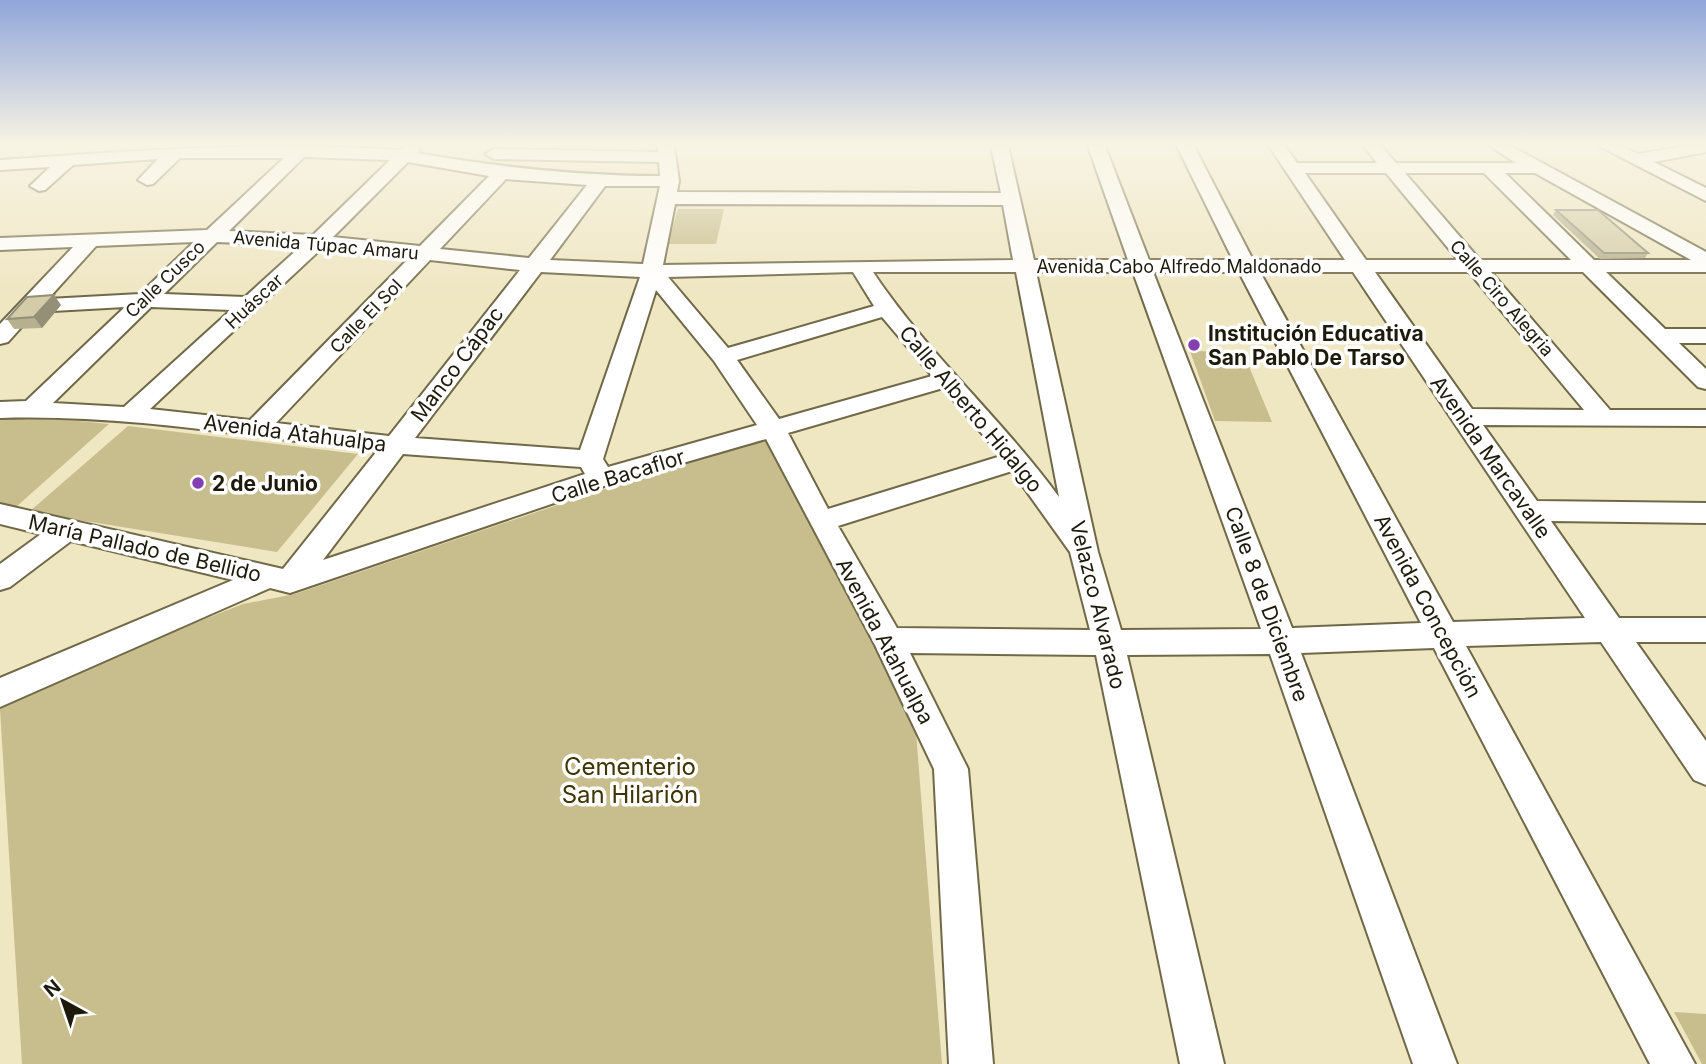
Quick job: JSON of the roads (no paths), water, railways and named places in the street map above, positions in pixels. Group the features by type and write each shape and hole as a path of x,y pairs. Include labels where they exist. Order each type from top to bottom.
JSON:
{"street":[{"name":"Calle Cusco","path":"32,409 253,196"},
{"name":"Huáscar","path":"130,415 318,242 364,196"},
{"name":"Calle El Sol","path":"257,428 481,196"},
{"name":"Manco Cápac","path":"279,580 396,445 588,196"},
{"path":"595,469 652,271 666,196"},
{"path":"897,196 1012,199"},
{"name":"Velazco Alvarado","path":"1011,196 1084,552 1109,644 1202,1064"},
{"name":"Calle 8 de Diciembre","path":"1114,196 1281,641 1434,1064"},
{"name":"Avenida Concepción","path":"1210,196 1673,1064"},
{"name":"Avenida Marcavalle","path":"1311,196 1706,769"},
{"name":"Calle Ciro Alegria","path":"1414,196 1604,418"},
{"path":"1517,196 1706,382"},
{"path":"1590,196 1706,260"},
{"name":"Avenida Túpac Amaru","path":"0,244 209,236 318,242 533,265 652,271"},
{"path":"0,337 90,241"},
{"name":"Avenida Cabo Alfredo Maldonado","path":"652,271 859,267 1706,267"},
{"name":"Calle Alberto Hidalgo","path":"859,267 887,309 1018,460 1084,552"},
{"name":"Avenida Atahualpa","path":"652,271 723,357 774,431 888,640 951,769 971,1064"},
{"path":"29,306 143,300 250,304"},
{"path":"723,357 887,309"},
{"path":"1659,335 1706,336"},
{"name":"Calle Bacaflor","path":"0,693 279,580 595,469 774,431 948,379"},
{"name":"Avenida Atahualpa","path":"0,410 32,409 130,415 595,469"},
{"path":"1464,417 1706,418"},
{"path":"821,521 1018,460"},
{"path":"1528,511 1706,513"},
{"name":"María Pallado de Bellido","path":"0,514 279,580"},
{"path":"0,579 66,530"},
{"path":"888,640 1109,644 1281,641 1609,628 1706,630"}],"place":[{"name":"Institución Educativa San Pablo De Tarso","path":"1194,345"},
{"name":"2 de Junio","path":"198,483"}],"park label":[{"name":"Cementerio San Hilarión","path":"630,780"}]}
